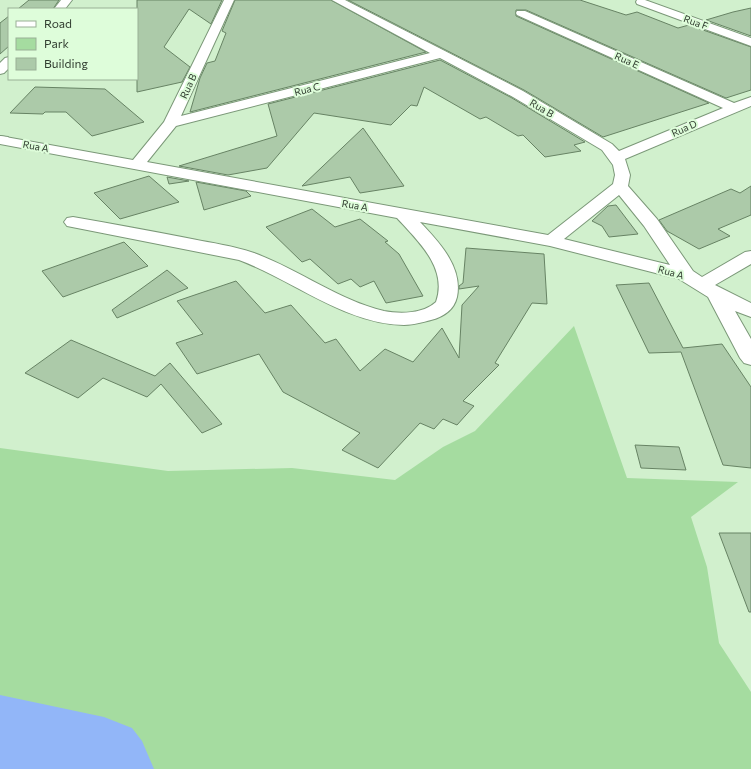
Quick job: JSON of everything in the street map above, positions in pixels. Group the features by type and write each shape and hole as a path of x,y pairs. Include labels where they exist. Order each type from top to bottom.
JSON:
{"street":[{"path":"59,8 67,0"},
{"name":"Rua B","path":"136,165 171,124 229,0"},
{"name":"Rua B","path":"337,0 518,94 607,147 618,157"},
{"name":"Rua F","path":"641,2 751,42"},
{"name":"Rua E","path":"521,12 732,107"},
{"name":"Rua C","path":"171,124 442,54"},
{"path":"0,70 8,62"},
{"name":"Rua D","path":"618,157 732,107 751,101"},
{"name":"Rua A","path":"1,140 551,241 701,285 751,311"},
{"path":"551,241 620,186 624,177 618,157"},
{"path":"620,186 701,285 751,358"},
{"path":"73,222 246,257 281,270 355,307 382,318 401,320 418,319 434,313 446,302 449,286 445,267 433,249 403,214"},
{"path":"701,285 751,256"}],"green space":[{"path":"574,326 627,478 738,482 691,517 707,567 719,643 751,692 751,769 0,769 0,448 168,471 292,468 395,480 443,447 475,431"}],"building":[{"path":"29,0 59,0 54,8 19,8"},
{"path":"137,0 222,0 211,24 189,9 164,47 190,67 182,82 137,92"},
{"path":"235,0 331,0 426,52 190,112 200,78 207,63 215,61 226,33 222,31"},
{"path":"348,0 580,0 626,15 637,12 678,28 689,25 751,47 751,90 726,98 526,10 516,10 516,16 709,103 603,137 524,90"},
{"path":"751,8 751,36 706,20 733,12"},
{"path":"8,17 8,47 0,54 0,23"},
{"path":"440,60 512,98 585,142 574,145 581,151 545,157 523,135 518,136 486,117 480,119 424,87 417,106 411,105 391,125 314,113 267,168 228,175 179,166 277,136 268,104"},
{"path":"35,87 105,89 144,122 92,136 66,112 45,112 43,114 10,113"},
{"path":"363,128 404,186 360,193 350,177 302,186"},
{"path":"149,176 179,202 120,219 94,193"},
{"path":"167,177 189,181 169,184"},
{"path":"196,182 246,191 251,196 204,210"},
{"path":"751,186 751,215 718,229 730,236 699,249 667,231 659,220 731,189 740,193"},
{"path":"616,205 638,234 609,237 602,226 592,221 608,206"},
{"path":"312,209 335,227 360,219 388,241 385,242 399,254 423,296 386,303 374,281 360,287 351,279 338,284 310,259 302,262 266,227"},
{"path":"124,242 148,266 63,297 42,271"},
{"path":"466,248 544,254 547,304 532,303 495,363 499,365 463,401 474,406 457,425 443,419 434,429 420,423 378,468 342,450 360,433 283,392 259,354 197,374 176,343 203,334 177,301 236,281 265,313 291,305 325,343 336,339 360,371 385,349 413,362 442,328 459,358 462,305 479,286 459,289 459,286 463,283"},
{"path":"167,270 188,288 117,318 112,310"},
{"path":"649,283 683,348 722,344 751,387 751,468 723,465 681,352 649,353 616,285"},
{"path":"71,340 155,376 170,363 222,424 202,433 161,384 147,397 103,378 78,398 25,373"},
{"path":"635,445 679,447 686,470 641,468"},
{"path":"719,533 751,533 751,612 749,612"}],"waterway":[{"path":"0,733 104,756 114,769"}]}
